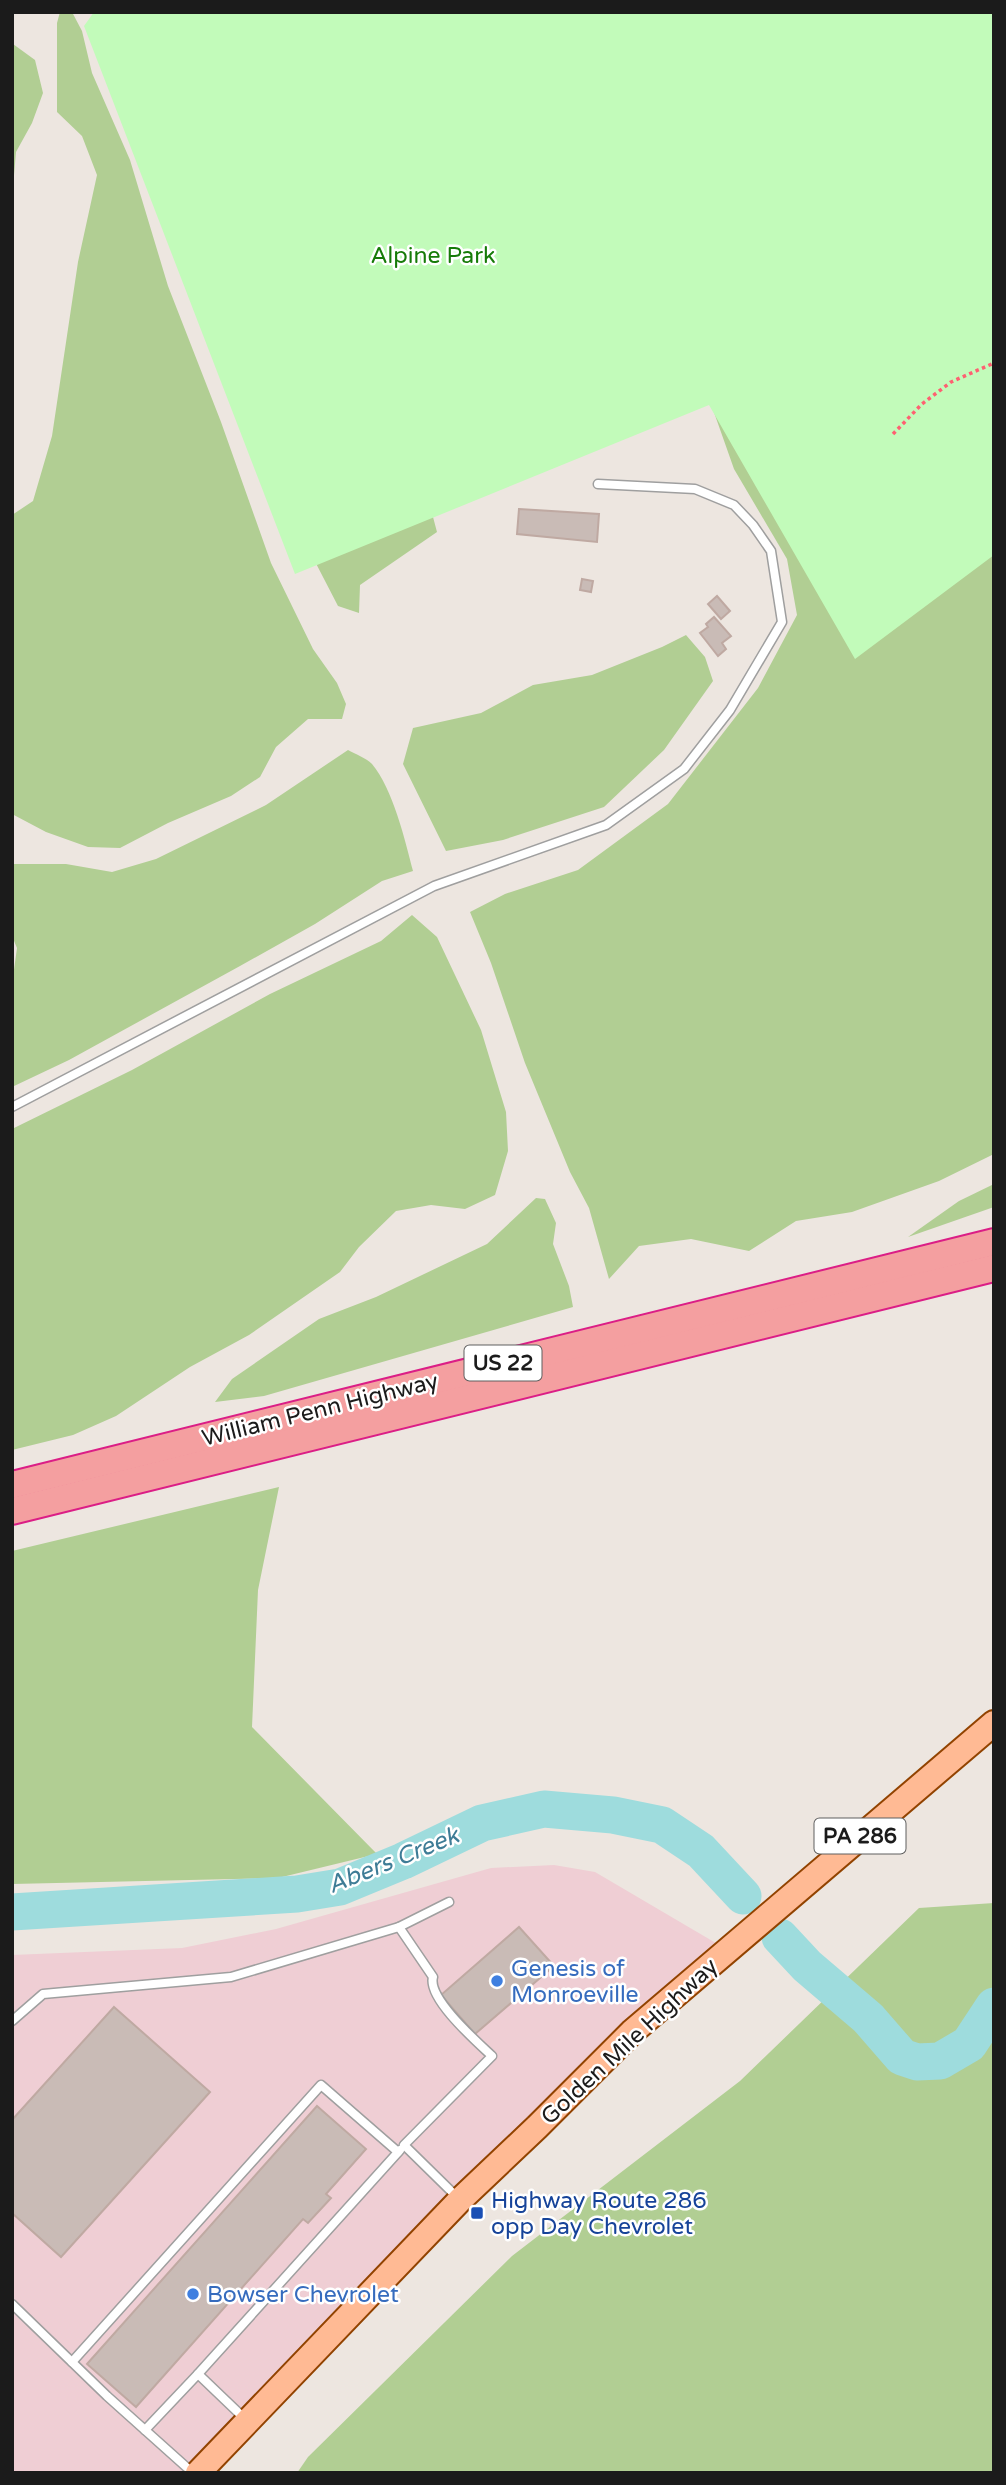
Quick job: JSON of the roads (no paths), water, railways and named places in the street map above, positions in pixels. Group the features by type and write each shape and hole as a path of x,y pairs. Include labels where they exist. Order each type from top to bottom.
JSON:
{"highway":[{"name":"William Penn Highway","path":"12,1485 994,1241"},
{"name":"William Penn Highway","path":"12,1511 994,1268"}],"main road":[{"name":"Golden Mile Highway","path":"196,2473 460,2200 632,2032 994,1723"}],"lane":[{"path":"12,1107 434,886 606,825 684,769 730,710 782,622 771,551 753,525 734,505 695,489 598,484"},
{"path":"12,2021 43,1994 231,1976 399,1927 449,1902"},
{"path":"145,2430 401,2148 492,2056 464,2030 435,1994 431,1984 433,1977 399,1927"},
{"path":"72,2362 321,2085 401,2148 460,2200"},
{"path":"12,2304 145,2430 196,2473"},
{"path":"198,2374 247,2421"}],"waterway":[{"name":"Abers Creek","path":"12,1912 297,1894 340,1887 403,1861 482,1823 544,1809 613,1815 662,1825 701,1851 743,1896"},
{"name":"Abers Creek","path":"780,1937 807,1966 868,2018 902,2057 917,2062 940,2061 969,2044 994,2006"}],"place":[{"name":"Genesis of Monroeville","path":"497,1981"},
{"name":"Highway Route 286 opp Day Chevrolet","path":"477,2213"},
{"name":"Bowser Chevrolet","path":"193,2294"}],"park label":[{"name":"Alpine Park","path":"433,255"}]}
